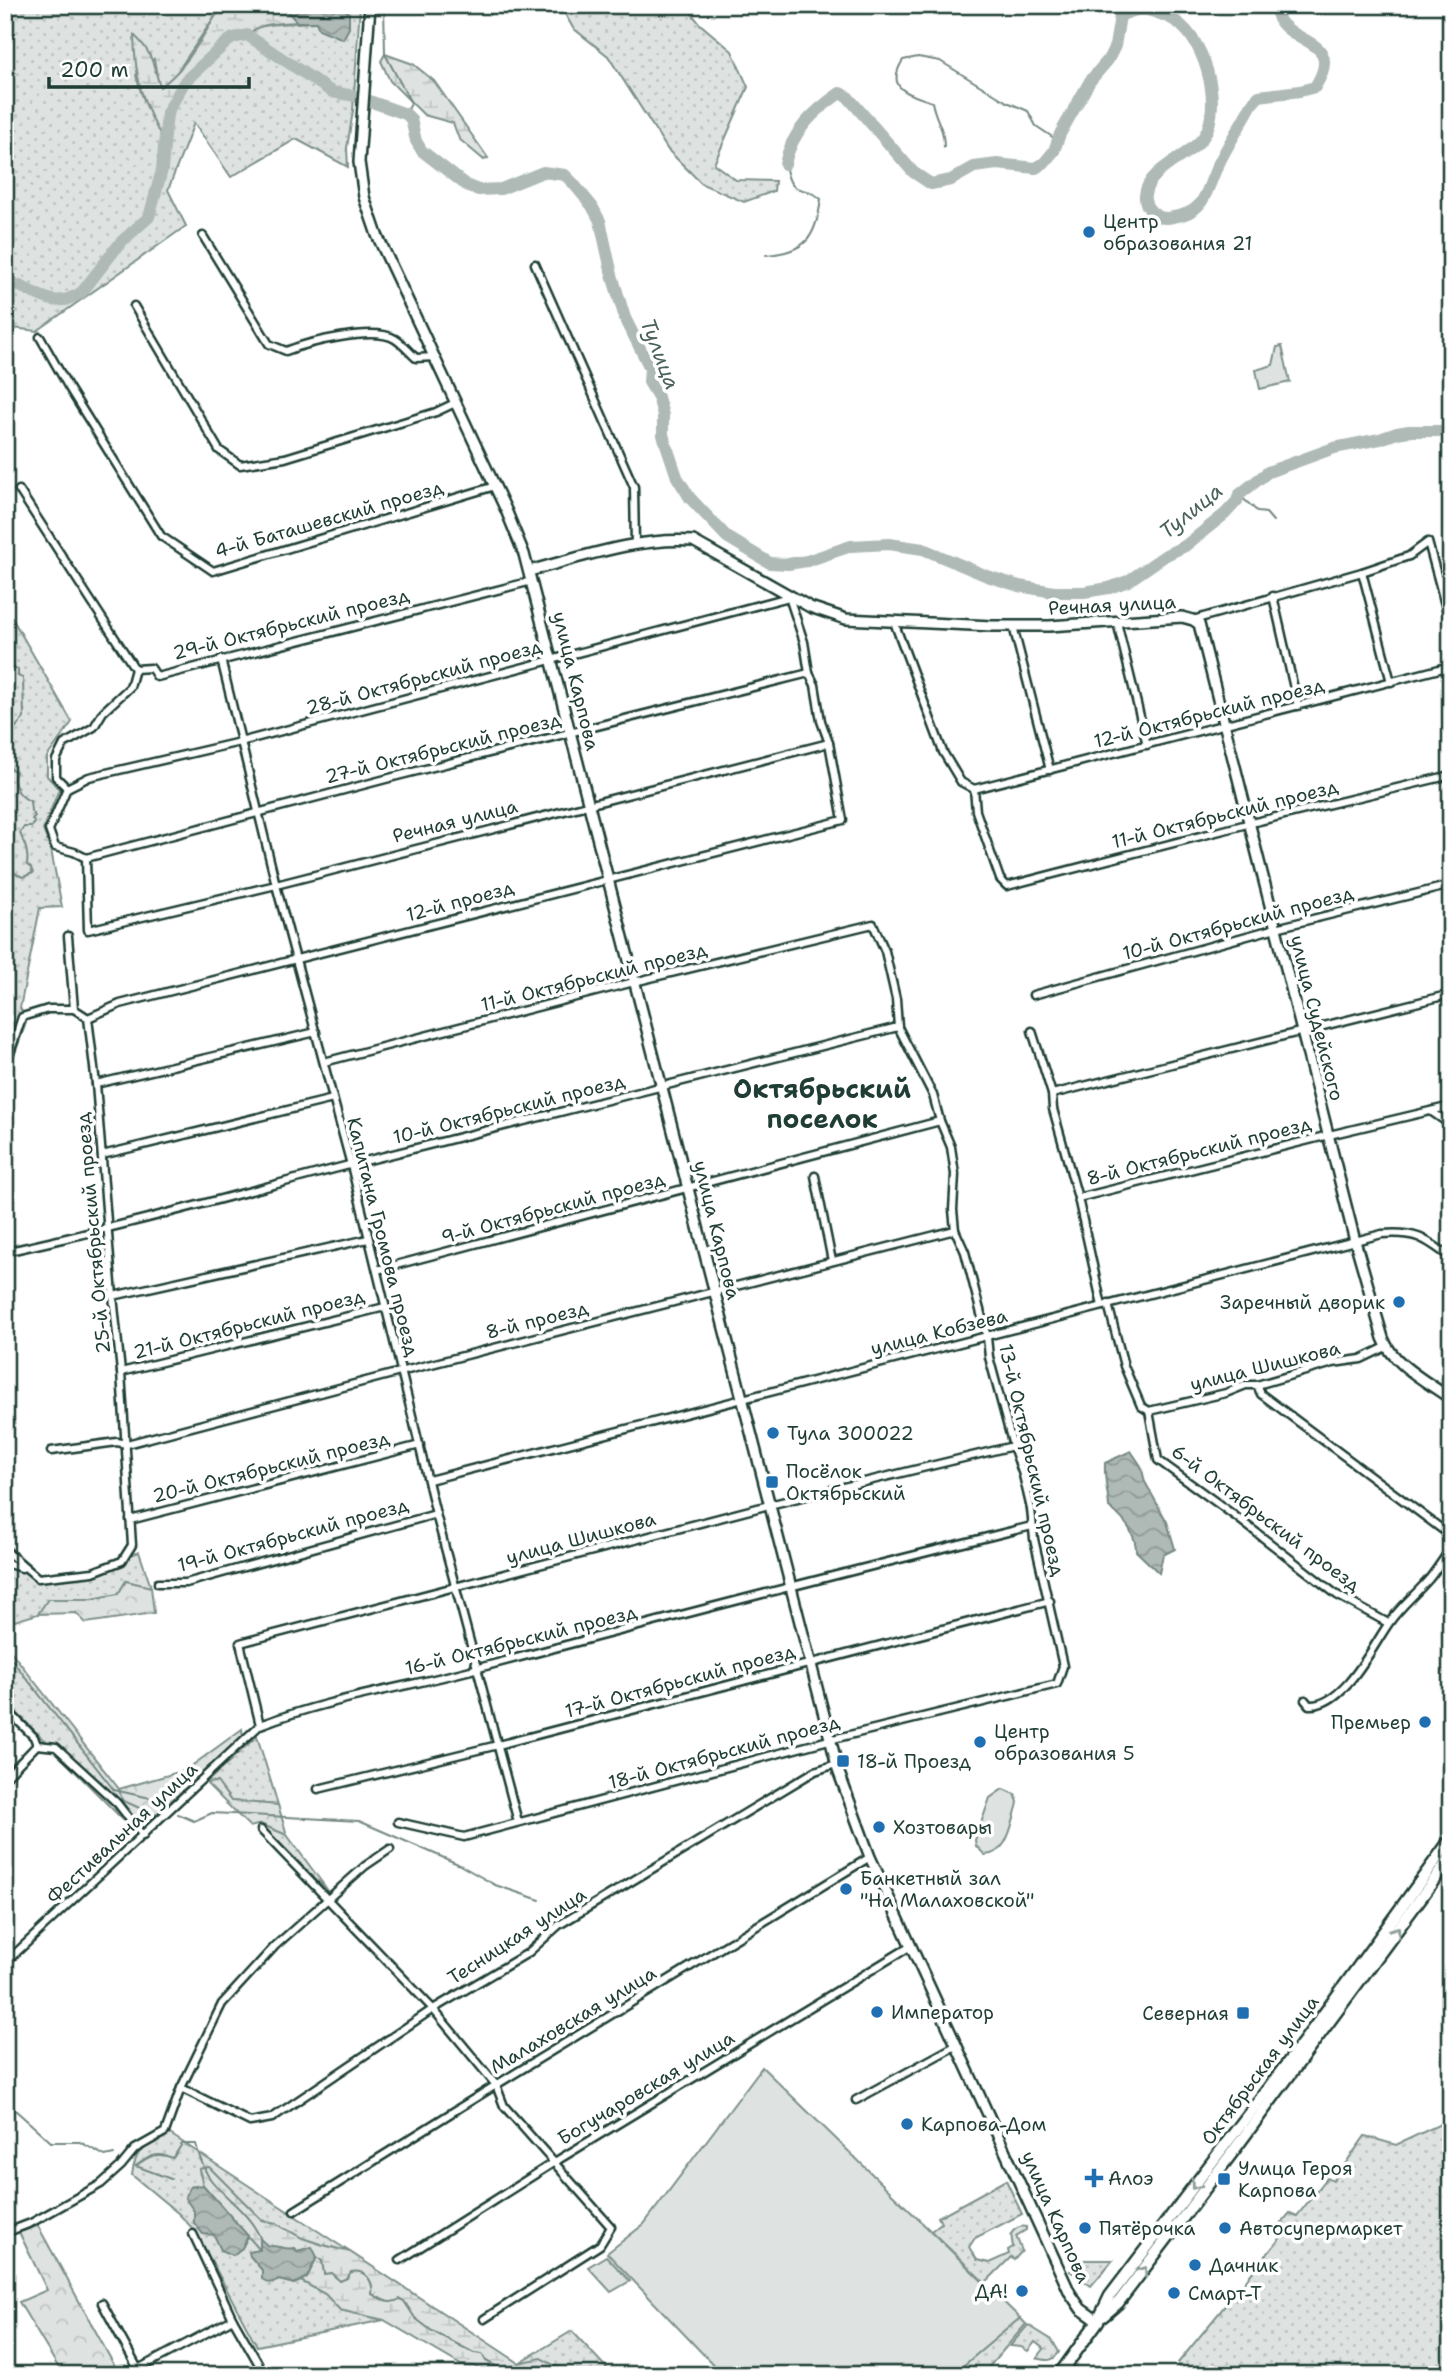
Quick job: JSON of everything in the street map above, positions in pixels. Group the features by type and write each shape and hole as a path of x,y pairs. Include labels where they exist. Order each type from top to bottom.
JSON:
{"main road":[{"name":"улица Карпова","path":"370,5 360,127 360,180 369,214 517,535 529,571 836,1764 870,1857 1070,2293 1082,2309 1098,2321"},
{"path":"529,571 635,545 673,540 693,541 789,597"},
{"name":"Речная улица","path":"789,597 846,619 894,622 1062,626 1182,617 1193,620"},
{"name":"улица Судейского","path":"1193,620 1199,624 1202,631 1355,1241 1386,1347"},
{"path":"1386,1347 1410,1370 1451,1399"},
{"name":"Октябрьская улица","path":"1059,2375 1098,2321 1110,2296 1305,2040 1451,1839"},
{"name":"Октябрьская улица","path":"1098,2321 1118,2303 1202,2193 1451,1857"}],"street":[{"path":"203,236 270,344 286,351 338,337 369,334 393,338 416,358 434,357"},
{"path":"535,264 634,487 635,545"},
{"path":"134,306 219,450 240,465 285,458 436,412 456,403"},
{"name":"4-й Баташевский проезд","path":"40,337 161,536 213,571 495,486"},
{"path":"19,490 135,669 130,687 103,712 94,727 64,744 56,760 56,776 67,788 49,830 55,846 86,859"},
{"name":"Речная улица","path":"1193,620 1362,572 1409,556 1428,542 1451,627"},
{"path":"1362,572 1391,682"},
{"name":"29-й Октябрьский проезд","path":"135,669 151,668 157,677 532,581"},
{"path":"1273,596 1298,706"},
{"path":"789,597 804,642 821,721 829,743"},
{"name":"28-й Октябрьский проезд","path":"67,788 89,777 240,742 789,597"},
{"path":"894,622 943,752 961,782 974,789"},
{"path":"1117,622 1147,745"},
{"path":"1013,626 1050,770"},
{"name":"Капитана Громова проезд","path":"221,659 276,885 351,1165 436,1514 518,1822"},
{"name":"12-й Октябрьский проезд","path":"974,789 1451,666"},
{"name":"27-й Октябрьский проезд","path":"86,859 571,732 810,673"},
{"name":"Речная улица","path":"86,859 88,930 276,885 829,743"},
{"name":"12-й проезд","path":"88,1018 120,1004 843,820 829,743"},
{"name":"11-й Октябрьский проезд","path":"974,789 976,811 1000,879 1007,886 1451,775"},
{"name":"10-й Октябрьский проезд","path":"1033,995 1276,928 1443,887 1451,881"},
{"name":"11-й Октябрьский проезд","path":"324,1062 873,924"},
{"name":"13-й Октябрьский проезд","path":"873,924 885,951 896,999 898,1027 933,1095 951,1147 955,1174 955,1230 965,1252 987,1337 989,1357 1031,1508 1032,1526 1063,1666 1057,1684"},
{"path":"68,936 74,1009"},
{"path":"1052,1094 1451,994"},
{"path":"5,1068 22,1017 48,1009 74,1009 88,1018"},
{"name":"25-й Октябрьский проезд","path":"27,1570 38,1578 93,1572 122,1562 132,1545 121,1372 88,1018"},
{"name":"10-й Октябрьский проезд","path":"5,1252 107,1230 351,1165 898,1027"},
{"name":"6-й Октябрьский проезд","path":"1032,1031 1052,1094 1053,1109 1105,1305 1124,1366 1141,1406 1149,1411 1158,1460 1336,1595 1388,1623"},
{"path":"96,1084 316,1032"},
{"path":"102,1155 333,1099"},
{"name":"8-й Октябрьский проезд","path":"1078,1198 1451,1106"},
{"path":"1432,1112 1451,1125"},
{"name":"9-й Октябрьский проезд","path":"377,1270 940,1121"},
{"path":"815,1176 832,1261"},
{"name":"8-й проезд","path":"127,1444 400,1371 955,1230"},
{"name":"улица Кобзева","path":"429,1480 1382,1234 1408,1233 1429,1240 1451,1258"},
{"path":"113,1296 369,1239"},
{"name":"21-й Октябрьский проезд","path":"121,1372 385,1307"},
{"name":"улица Шишкова","path":"1149,1411 1226,1393 1247,1385 1257,1385 1333,1363 1361,1359 1386,1347"},
{"path":"1257,1385 1261,1394 1451,1536"},
{"path":"51,1451 117,1442 127,1444"},
{"name":"20-й Октябрьский проезд","path":"130,1520 421,1445"},
{"name":"улица Шишкова","path":"260,1726 240,1643 769,1505 1013,1446"},
{"name":"19-й Октябрьский проезд","path":"158,1583 186,1583 436,1514"},
{"name":"16-й Октябрьский проезд","path":"260,1726 293,1712 478,1669 789,1585 1032,1526"},
{"path":"1305,1700 1309,1705 1316,1706 1343,1688 1375,1648 1388,1623 1430,1577 1451,1548"},
{"path":"5,1550 27,1570"},
{"path":"5,1563 27,1570"},
{"name":"17-й Октябрьский проезд","path":"318,1789 498,1745 1050,1601"},
{"name":"18-й Октябрьский проезд","path":"398,1822 464,1837 829,1740 1057,1684"},
{"path":"5,1708 34,1737 37,1745"},
{"name":"Фестивальная улица","path":"5,1963 260,1726"},
{"path":"5,1778 37,1745"},
{"path":"37,1745 56,1747 117,1803 142,1836"},
{"name":"Тесницкая улица","path":"181,2088 250,2122 272,2118 433,2009 528,1953 559,1925 815,1771 836,1764"},
{"path":"261,1830 433,2009 496,2085 504,2105 611,2227 600,2245 484,2319"},
{"path":"5,2233 31,2223 101,2184 135,2149 164,2132 181,2088 222,2004 275,1946 365,1866 390,1849"},
{"name":"Малаховская улица","path":"294,2211 870,1857"},
{"name":"Богучаровская улица","path":"400,2260 553,2163 911,1946"},
{"path":"856,2100 957,2045"},
{"path":"193,2234 233,2319 265,2375"},
{"path":"102,2304 138,2369"},
{"path":"128,2375 233,2319"}],"green space":[{"path":"5,5 218,5 217,13 173,78 159,88 154,59 136,75 147,108 164,139 167,113 185,81 227,42 247,35 258,27 316,22 343,7 334,5 360,5 353,111 347,148 348,167 296,139 231,177 194,123 168,190 186,226 37,331 5,327"},
{"path":"218,5 282,5 297,22 259,27 208,56 189,77 173,102 165,120 164,141 141,90 134,35 149,53 160,87 192,54 217,14"},
{"path":"560,5 685,5 700,24 732,51 748,87 714,164 736,180 775,181 774,191 744,202 702,184 668,150 608,56 573,28"},
{"path":"385,54 413,64 434,81 488,158 484,160 459,139 453,123 424,115 390,81 381,61"},
{"path":"1282,346 1290,382 1260,389 1256,370 1273,365 1277,347"},
{"path":"5,606 72,722 47,757 47,776 59,789 43,830 51,850 62,907 40,908 20,1008 27,1020 10,1067 5,1110"},
{"path":"5,1543 40,1574 92,1569 139,1552 151,1587 126,1581 118,1594 93,1599 49,1599 38,1614 5,1624"},
{"path":"126,1581 151,1587 154,1613 86,1623 76,1613 38,1614 48,1599 93,1599 118,1594"},
{"path":"5,1644 119,1789 122,1800 155,1815 138,1835 5,1701"},
{"path":"242,1729 243,1737 155,1815 122,1800 119,1789 186,1770"},
{"path":"257,1736 278,1805 231,1801 217,1782 206,1783"},
{"path":"217,1782 231,1801 278,1805 287,1835 261,1824 250,1827 206,1783"},
{"path":"1003,1789 1015,1794 1017,1807 1004,1844 999,1850 985,1855 976,1846 975,1840 990,1798"},
{"path":"260,1824 287,1835 329,1892"},
{"path":"762,2067 1020,2318 952,2375 723,2375 607,2253 644,2224"},
{"path":"1451,2119 1451,2375 1182,2375 1178,2363 1282,2236 1276,2229 1290,2213 1297,2216 1327,2178 1333,2181 1365,2136 1396,2145"},
{"path":"170,2134 350,2252 302,2238 275,2223 262,2220 209,2167 199,2169 203,2185 190,2187 185,2198 214,2235 242,2247 248,2236 260,2250 250,2252 250,2256 273,2283 279,2280 294,2284 301,2281 325,2294 340,2310 384,2320 257,2346 196,2232 179,2214 132,2175 139,2152"},
{"path":"209,2167 262,2220 275,2223 302,2238 350,2252 519,2363 541,2358 572,2375 490,2375 474,2366 461,2365 384,2320 340,2310 325,2294 301,2281 307,2277 317,2257 295,2248 285,2250 266,2245 260,2250 203,2185 199,2169"},
{"path":"1006,2180 1022,2214 975,2238 969,2247 977,2260 989,2263 1009,2254 1008,2250 1013,2247 1011,2234 1017,2228 1026,2227 1026,2230 1016,2236 1022,2251 1014,2260 1011,2257 985,2283 931,2231 941,2223 938,2217"},
{"path":"38,2226 119,2375 63,2375 19,2302 47,2290 19,2232"},
{"path":"606,2256 630,2281 611,2292 588,2267"},
{"path":"1078,2260 1113,2260 1091,2286 1070,2271"},
{"path":"1020,2318 1026,2324 982,2375 952,2375"},
{"path":"1028,2325 1052,2340 1059,2352 1054,2358 1037,2358 1044,2349 1035,2342 1028,2351 1010,2346"},
{"path":"572,2331 613,2375 572,2375 559,2369 519,2363"}],"water":[{"path":"282,5 343,7 349,13 349,28 343,39 319,29 316,22 297,22"},
{"path":"1131,1451 1141,1466 1145,1482 1167,1522 1175,1549 1163,1555 1159,1573 1136,1551 1128,1526 1109,1507 1105,1463"},
{"path":"203,2185 248,2236 242,2248 233,2255 221,2250 214,2235 203,2234 194,2223 194,2211 185,2198 190,2187"},
{"path":"260,2239 268,2246 295,2248 297,2251 312,2247 317,2257 307,2277 294,2284 279,2280 269,2283 262,2279 262,2270 249,2252 260,2250"}],"waterway":[{"path":"384,5 385,54 411,103 406,114"},
{"path":"785,164 798,132 821,107 840,93 847,96 913,172 931,184 951,180 974,167 997,164 1036,168 1054,151 1060,134 1090,81 1108,60 1115,46 1120,16 1145,10 1170,18 1182,26 1201,54 1211,89 1210,123 1204,136 1154,177 1145,195 1148,207 1158,216 1168,218 1184,214 1193,210 1203,199 1226,150 1259,96 1315,87 1322,72 1324,60 1321,52 1287,29 1280,21 1275,5"},
{"name":"Тулица","path":"5,281 51,300 71,298 82,292 121,242 149,217 162,170 167,113 185,81 227,42 247,35 332,92 355,96 406,114 411,119 416,141 422,151 466,185 478,190 501,189 543,172 565,175 573,183 592,206 600,221 625,318 650,368 649,382 658,397 663,415 663,435 677,477 690,498 727,537 770,563 807,561 851,546 889,544 923,549 987,576 1019,586 1054,592 1084,592 1109,588 1128,581 1166,555 1185,546 1225,514 1239,495 1268,472 1334,448 1397,433 1451,431"},
{"path":"944,147 943,134 932,102 908,93 898,84 896,78 903,60 918,57 940,61 1007,102 1028,111 1036,126 1057,140"},
{"path":"766,255 791,250 807,241 819,212 821,199 794,186 787,175 785,164"},
{"path":"1239,495 1258,512 1266,513 1273,521"},
{"path":"5,657 11,667 18,669 18,676 23,678 24,718 5,739"},
{"path":"5,767 16,771 14,780 17,789 30,801 31,811 35,816 32,819 35,823 31,827 24,827 20,833 27,853 27,865 33,873 23,877 5,869"},
{"path":"5,1651 114,1790 164,1801"},
{"path":"178,1814 194,1821 212,1813 359,1821 458,1864 495,1885 540,1900"},
{"path":"5,2101 51,2142 80,2142 105,2156 114,2154"},
{"path":"136,2166 154,2156 173,2158 182,2144 196,2144 208,2176 251,2222 261,2240"},
{"path":"136,2166 171,2179"},
{"path":"317,2257 322,2261 324,2274 331,2273 340,2281 347,2278 351,2272 364,2274 372,2285 372,2294 389,2302 400,2299 404,2301 415,2318 432,2331 474,2353 482,2354 486,2361 513,2375"}],"place":[{"name":"Центр образования 21","path":"1089,232"},
{"name":"Заречный дворик","path":"1399,1302"},
{"name":"Тула 300022","path":"773,1433"},
{"name":"Посёлок Октябрьский","path":"772,1482"},
{"name":"Премьер","path":"1425,1722"},
{"name":"Центр образования 5","path":"980,1742"},
{"name":"18-й Проезд","path":"843,1761"},
{"name":"Хозтовары","path":"879,1827"},
{"name":"Банкетный зал \"На Малаховской\"","path":"846,1889"},
{"name":"Император","path":"877,2012"},
{"name":"Северная","path":"1243,2013"},
{"name":"Карпова-Дом","path":"907,2124"},
{"name":"Алоэ","path":"1094,2178"},
{"name":"Улица Героя Карпова","path":"1224,2179"},
{"name":"Пятёрочка","path":"1085,2228"},
{"name":"Автосупермаркет","path":"1225,2228"},
{"name":"Дачник","path":"1195,2265"},
{"name":"ДА!","path":"1022,2291"},
{"name":"Смарт-Т","path":"1174,2293"}],"district":[{"name":"Октябрьский поселок","path":"822,1103"}]}
